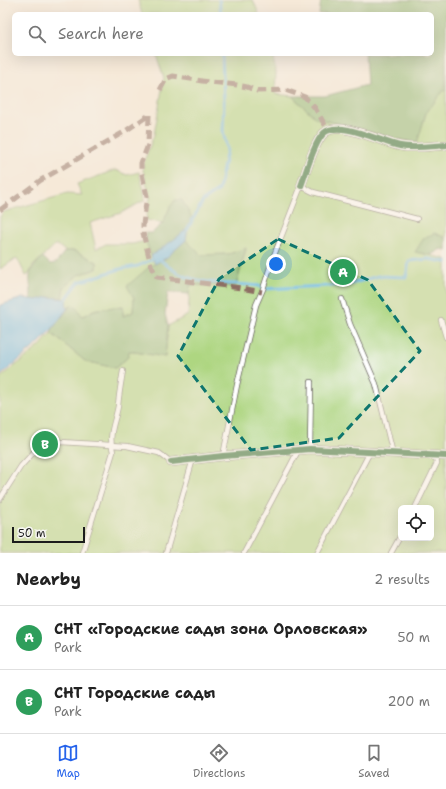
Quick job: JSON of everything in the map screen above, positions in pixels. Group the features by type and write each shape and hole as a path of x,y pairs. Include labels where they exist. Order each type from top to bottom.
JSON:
{"street":[{"path":"301,186 314,150 323,133 328,130 334,129 356,131 400,146 421,148 446,145"},
{"path":"171,462 310,449 446,456"}],"lane":[{"path":"223,456 237,385 256,305 301,186 313,192 417,219"},
{"path":"342,299 350,324 376,384 393,454"},
{"path":"441,320 446,337"},
{"path":"82,553 113,452 110,436 118,407 123,371"},
{"path":"310,449 311,382"},
{"path":"0,499 21,466 34,452 46,446 61,442 127,446 159,453 171,462"},
{"path":"244,553 298,451"},
{"path":"317,553 370,452"},
{"path":"417,505 437,463 436,456"},
{"path":"166,553 193,459"},
{"path":"391,553 398,540"}],"highlighted area":[{"path":"278,239 368,280 420,351 339,438 251,450 178,356 219,279"}],"green space":[{"path":"138,0 253,0 258,12 141,12"},
{"path":"321,0 446,0 446,90 443,91 426,113 417,143 316,118 292,96 325,96 367,85 365,56 434,56 434,12 319,12"},
{"path":"157,56 280,56 273,58 276,72 275,94 292,96 316,118 417,143 426,113 443,90 446,90 446,238 435,234 416,252 446,259 446,553 0,553 0,378 40,346 51,333 85,361 115,368 127,358 129,351 165,357 168,326 188,315 190,285 236,286 246,249 229,254 201,255 183,238 170,207 163,223 146,220 150,198 143,170 143,164 154,135 164,78"},
{"path":"115,170 127,175 139,172 145,200 121,213 90,223 96,249 106,244 132,244 146,241 155,264 149,267 134,298 133,312 123,316 123,306 93,310 82,316 71,305 67,309 66,299 62,298 64,287 78,275 97,269 97,262 75,251 65,251 56,244 33,266 29,274 26,276 17,258 0,269 0,217 3,212 67,194 82,195 77,184"},
{"path":"175,200 182,200 192,218 188,228 151,256 145,233 152,233 163,223"},
{"path":"435,233 446,238 446,250 441,249 431,255 415,252 424,238"},
{"path":"186,240 201,255 229,254 246,248 236,286 190,285 189,294 168,292 165,314 168,326 165,357 129,351 127,358 115,368 85,361 51,333 53,328 71,305 76,306 82,316 94,310 123,306 123,316 133,312 134,298 127,286 149,267 166,258"},
{"path":"65,251 75,251 97,262 97,269 78,275 64,287 62,298 48,297 37,300 31,299 30,276 33,268 43,257 50,264 56,263"}],"water":[{"path":"188,228 186,240 166,258 155,264 151,256"},
{"path":"48,297 66,299 67,309 53,328 39,343 0,376 0,305 23,298 37,300"}],"waterway":[{"path":"219,0 221,12"},
{"path":"187,230 203,201 219,190 227,149 223,131 224,100 222,56"},
{"path":"66,299 79,282 120,269 138,266 155,258"},
{"path":"158,258 179,274 195,280 213,283 259,286 263,289 347,285 378,276 406,277 409,261 428,259 446,262"}],"marked path":[{"path":"160,90 166,79 173,76 237,85 257,91 285,90 305,97 315,108 328,130"},
{"path":"149,115 148,145 141,163 141,170 147,196 143,233 151,265 157,277 262,292"},
{"path":"0,210 41,180 124,132 149,115"}],"cycle path":[{"path":"301,186 320,137 331,129 350,130 406,147 446,145"},
{"path":"171,462 310,449 446,456"}],"place":[{"name":"СНТ «Городские сады зона Орловская»","path":"343,272"},
{"name":"СНТ Городские сады","path":"45,444"}]}
